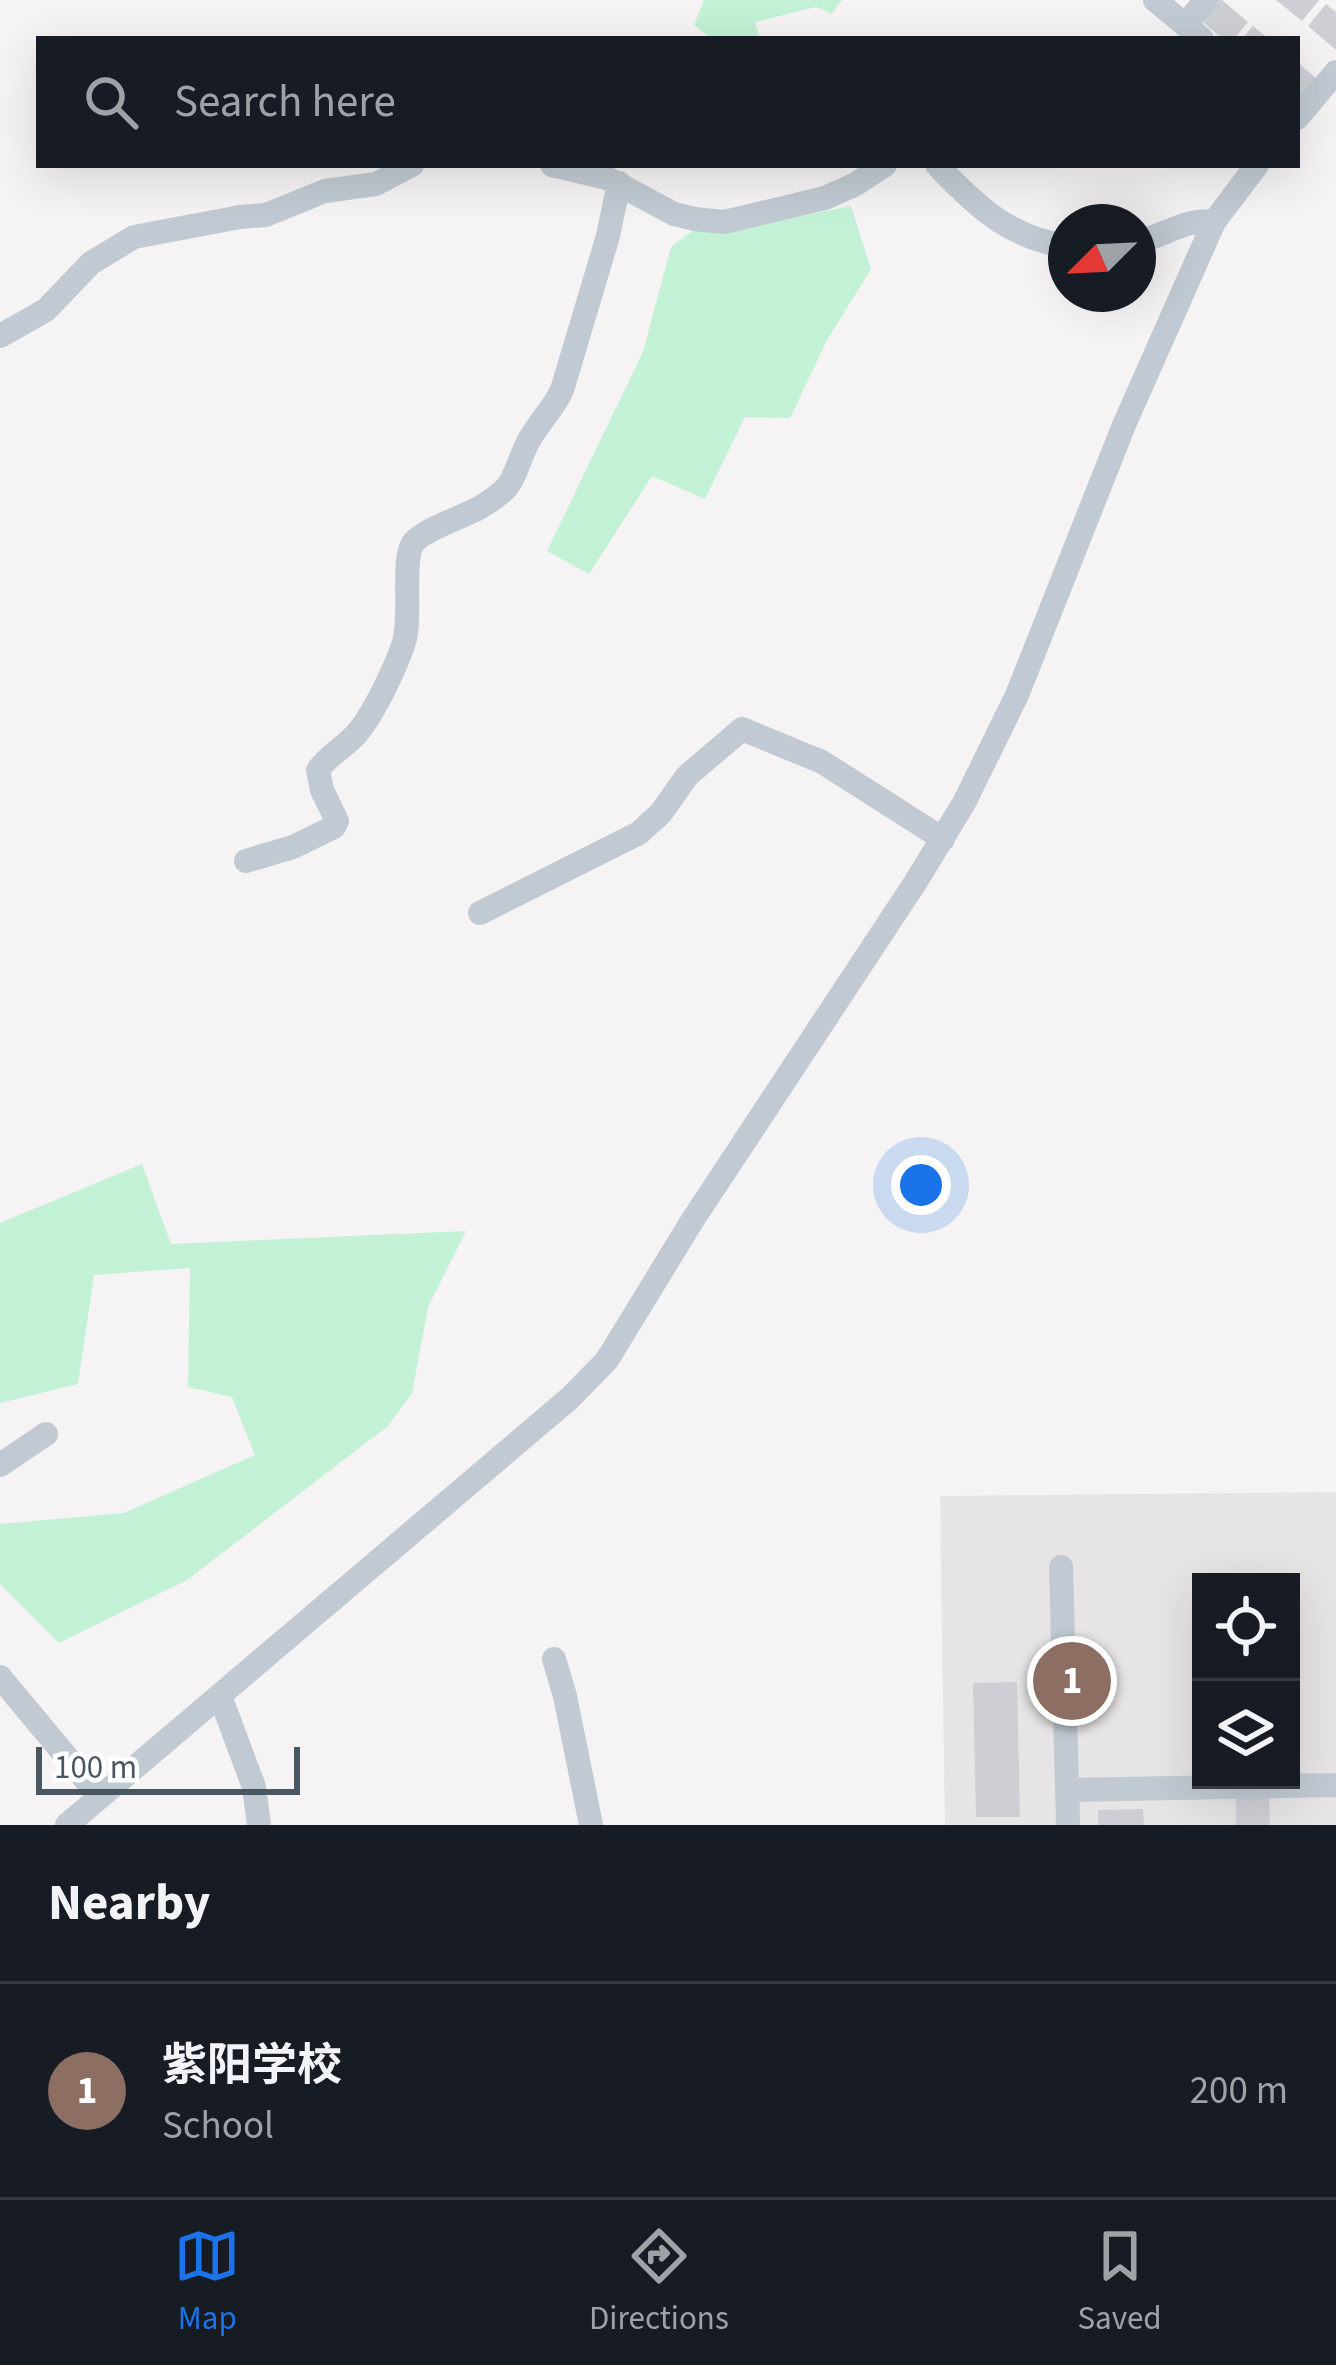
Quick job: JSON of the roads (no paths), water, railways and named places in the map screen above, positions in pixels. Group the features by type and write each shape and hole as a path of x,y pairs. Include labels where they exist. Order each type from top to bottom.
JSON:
{"street":[{"path":"1155,0 1194,32 1206,0"},
{"path":"1300,114 1336,73"},
{"path":"0,336 46,310 91,263 134,237 266,215 325,191 376,184 406,168"},
{"path":"566,168 620,184 674,214 724,222 826,199 880,168"},
{"path":"940,168 1002,224 1048,242"},
{"path":"67,1825 599,1370 943,838 983,767 1017,694 1124,425 1214,222 1255,168"},
{"path":"246,861 293,847 337,821 318,770 359,732 404,642 410,608 410,547 420,537 493,499 517,475 527,442 562,390 620,184"},
{"path":"1156,237 1198,219 1214,222"},
{"path":"480,913 640,832 661,813 687,776 742,729 822,762 943,838"},
{"path":"0,1465 46,1434"},
{"path":"1061,1567 1068,1825"},
{"path":"554,1659 591,1825"},
{"path":"0,1677 100,1797"},
{"path":"220,1696 254,1787 259,1825"},
{"path":"1067,1790 1336,1785"}],"place":[{"name":"紫阳学校","path":"1072,1681"}]}
